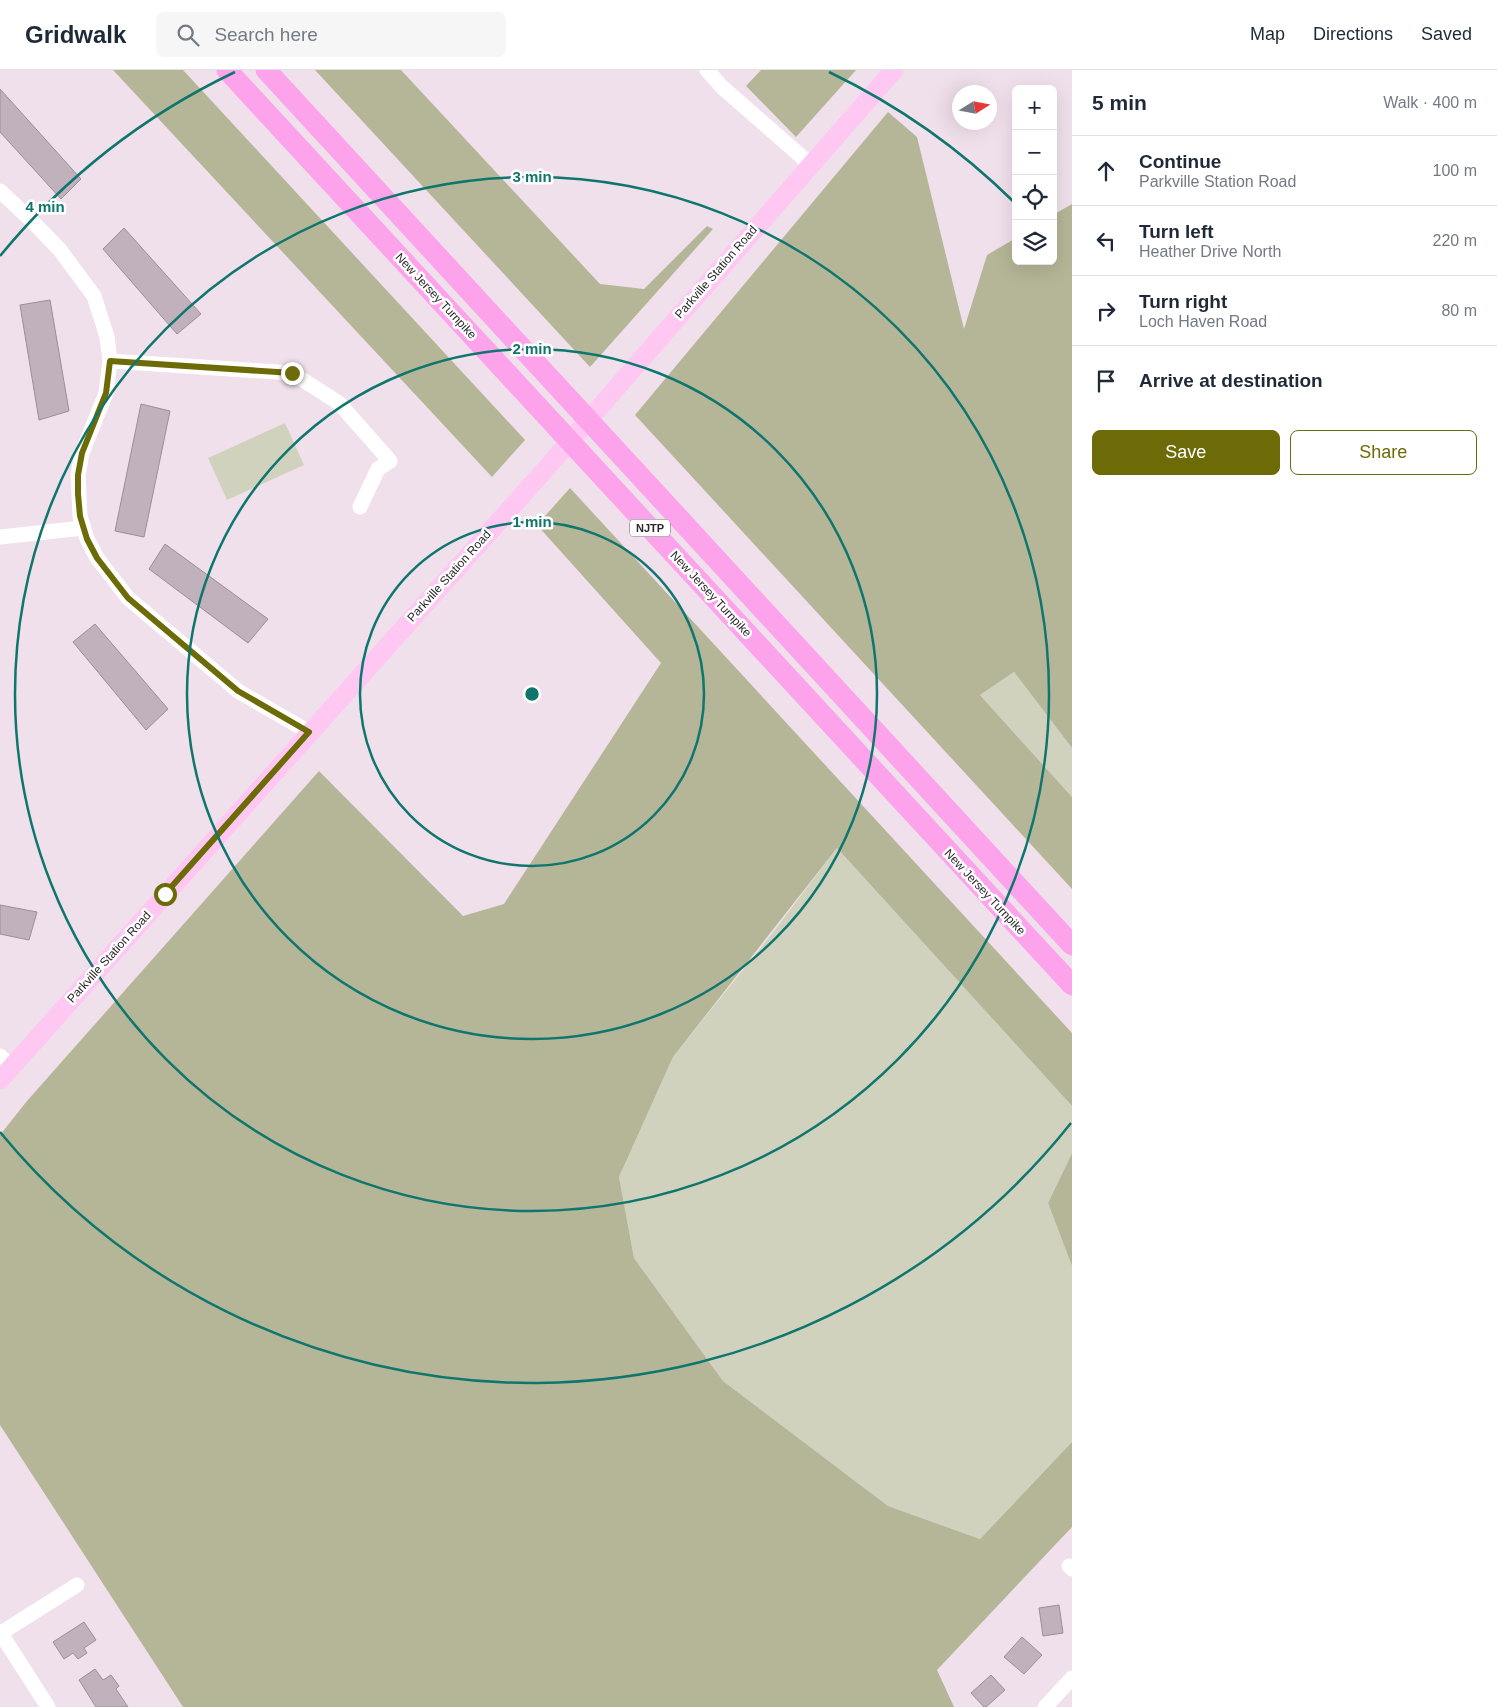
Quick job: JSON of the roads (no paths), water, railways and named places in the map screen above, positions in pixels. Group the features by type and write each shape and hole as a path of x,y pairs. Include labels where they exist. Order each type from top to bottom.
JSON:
{"highway":[{"name":"New Jersey Turnpike","path":"228,70 1072,986"},
{"name":"NJTP","path":"266,70 1072,945"}],"main road":[{"name":"Parkville Station Road","path":"4,1067 543,472 894,70"}],"street":[{"path":"707,70 722,87 810,164"},
{"path":"0,191 60,250 94,296 107,337 110,361 106,393 82,453 78,475 80,516 87,539 97,558 128,598 238,691 309,732"},
{"path":"110,361 292,373 339,403 390,460 378,469 360,507"},
{"path":"0,537 83,528"},
{"path":"48,1707 0,1633 77,1586"},
{"path":"1045,1707 1072,1678"}]}
